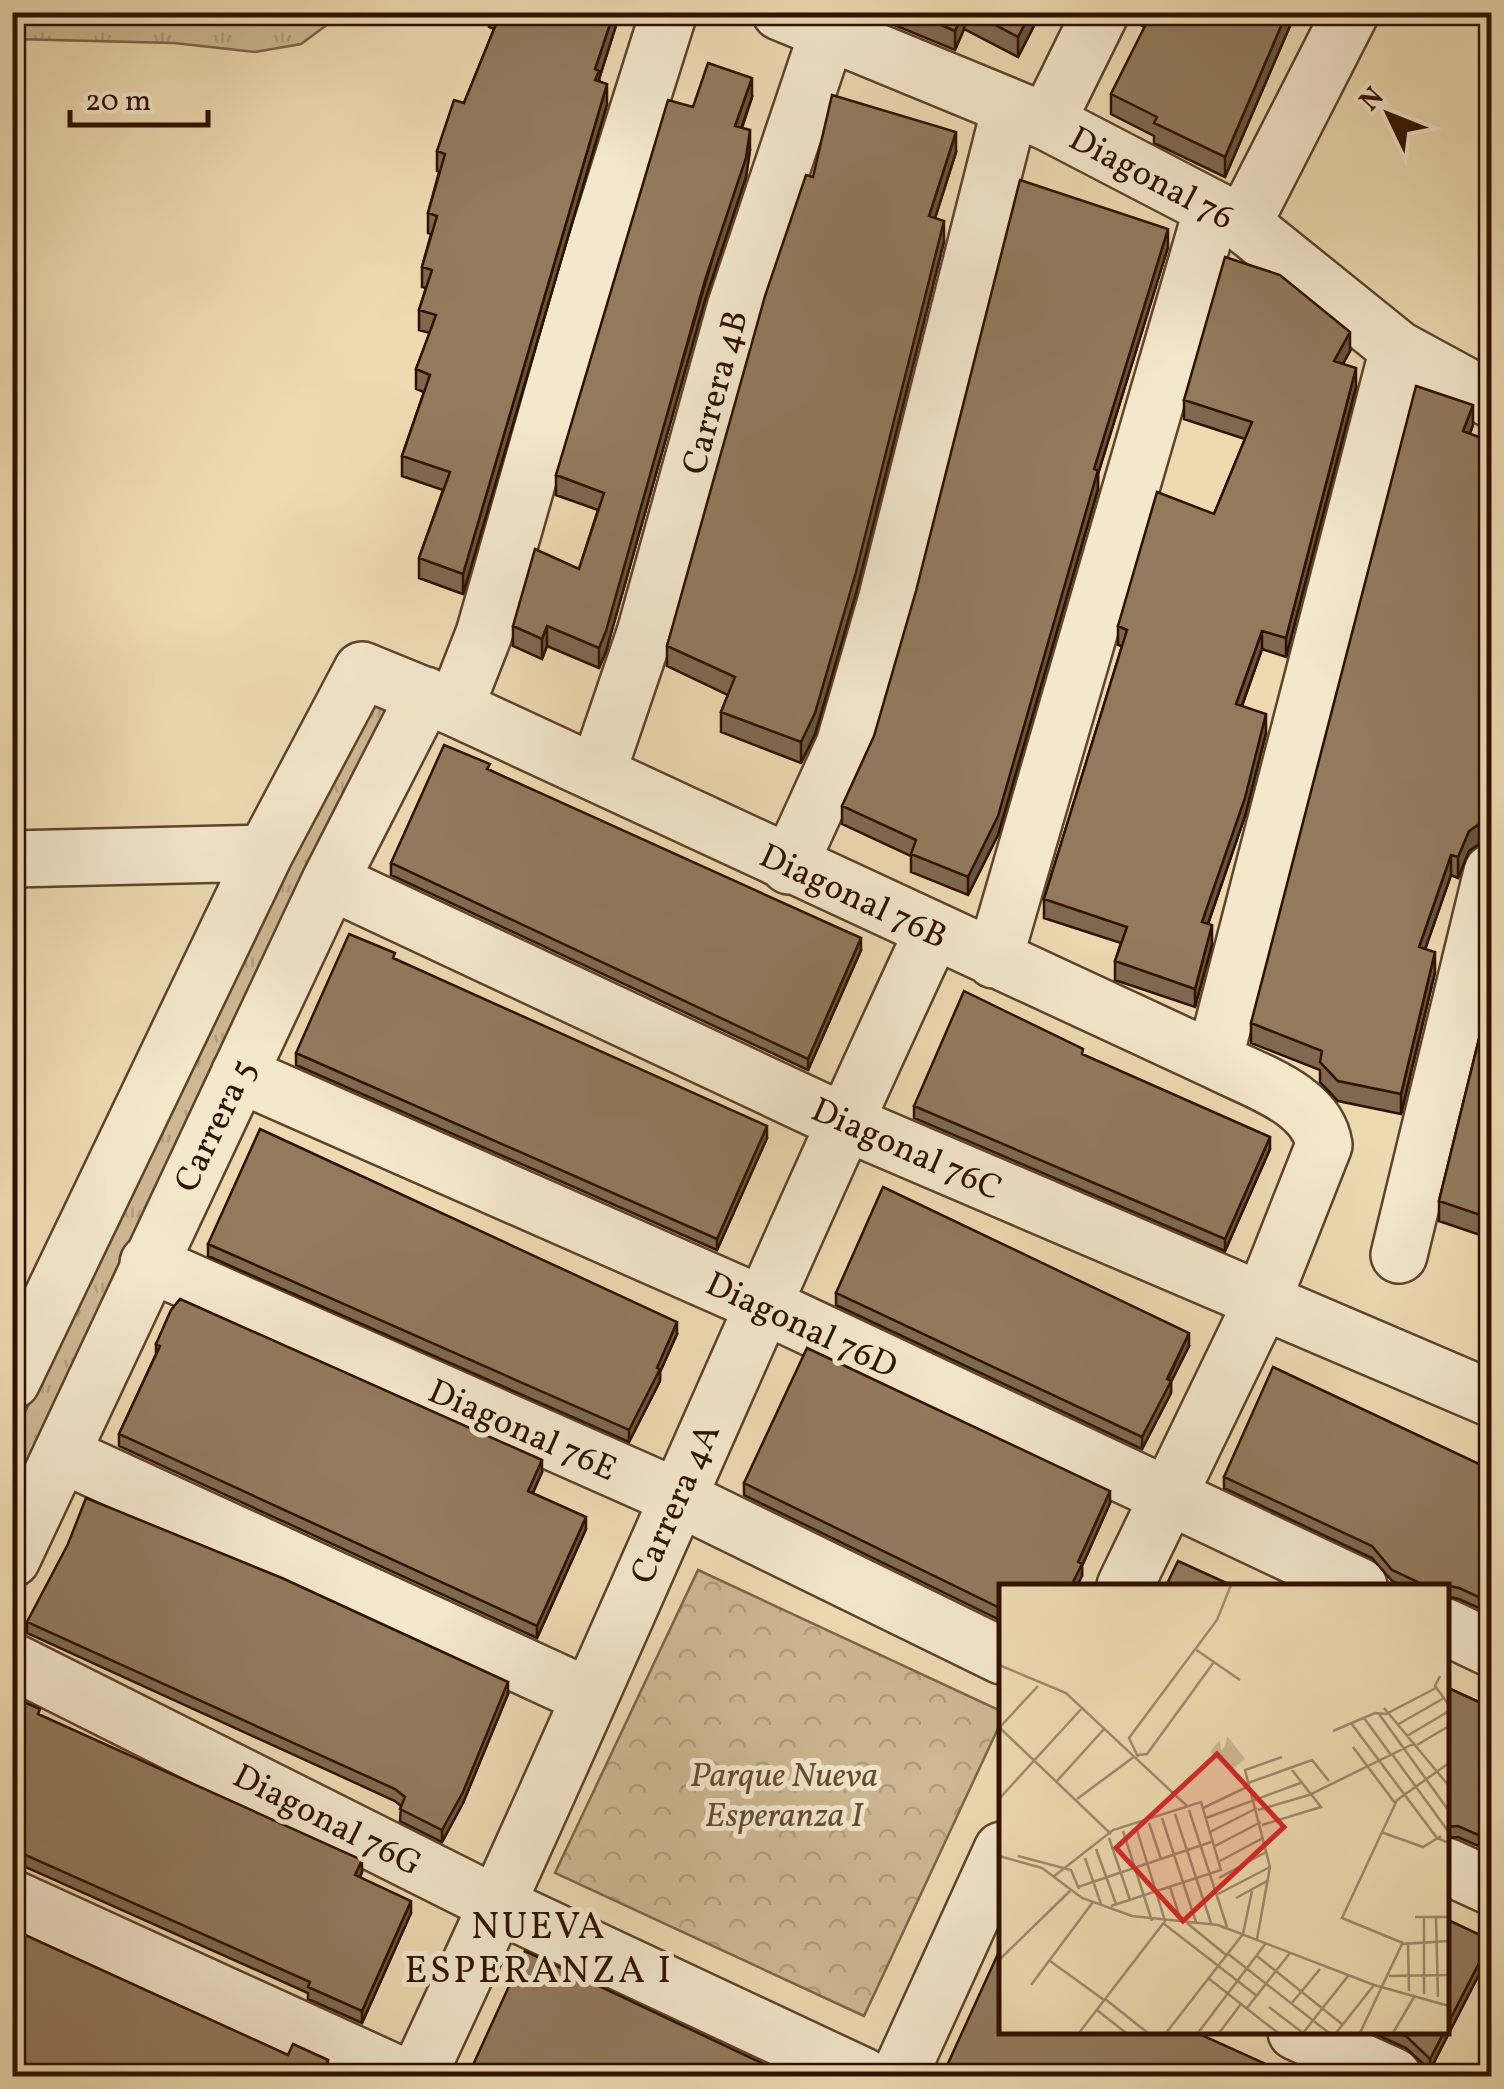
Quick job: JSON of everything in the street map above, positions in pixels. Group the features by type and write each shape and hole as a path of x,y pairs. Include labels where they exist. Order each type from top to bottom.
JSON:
{"street":[{"name":"Carrera 5","path":"12,1559 330,881 484,634 588,269 669,12"},
{"path":"790,866 844,745 1028,115 1101,12"},
{"path":"994,960 1228,216 1352,12"},
{"name":"Diagonal 76","path":"815,20 1028,115 1228,216 1398,349 1492,400"},
{"name":"Carrera 4B","path":"597,774 655,598 815,20"},
{"path":"1214,1060 1398,349"},
{"name":"Carrera 5","path":"12,1381 266,853 362,670"},
{"name":"Diagonal 76B","path":"362,670 597,774 1214,1060 1300,1104 1322,1128 1324,1145 1262,1302"},
{"path":"12,859 266,853"},
{"path":"1399,1255 1492,872"},
{"name":"Diagonal 76C","path":"330,881 844,1122 1492,1399"},
{"name":"Carrera 4A","path":"418,2076 498,1905 761,1304 933,931"},
{"name":"Diagonal 76D","path":"239,1074 761,1304 1355,1584"},
{"name":"Diagonal 76E","path":"148,1263 677,1497 999,1655"},
{"path":"1126,1584 1262,1302"},
{"path":"61,1454 588,1696"},
{"path":"1449,1629 1492,1648"},
{"name":"Diagonal 76G","path":"12,1661 498,1905 863,2076"},
{"path":"1449,1867 1492,1887"},
{"path":"899,2076 996,1877"},
{"path":"12,1898 402,2076"},
{"path":"1300,2034 1393,2076"}],"green space":[{"path":"13,12 331,13 328,24 301,44 255,52 174,43 13,39"},
{"path":"364,687 399,699 13,1523 13,1438"},
{"name":"Parque Nueva Esperanza I","path":"698,1570 999,1710 999,1726 864,2016 555,1873"}],"building":[{"path":"501,12 614,12 595,69 599,71 595,80 607,84 463,574 419,558 450,472 402,456 430,375 416,369 436,315 419,310 432,270 422,267 437,216 428,213 445,154 437,151 454,100 464,103"},
{"path":"911,12 963,12 955,31"},
{"path":"971,12 1031,12 1018,37"},
{"path":"1152,12 1287,12 1225,157 1154,123 1157,117 1111,94"},
{"path":"708,63 752,78 735,126 750,130 746,158 705,280 599,648 547,626 542,639 513,626 535,549 579,569 604,493 556,475 668,100 693,107"},
{"path":"832,95 956,132 929,216 944,221 856,572 815,713 801,742 721,712 735,677 667,646 765,296 806,175 813,177"},
{"path":"1020,180 1168,229 1094,469 1098,470 998,816 968,877 911,854 916,840 842,806 874,736 916,591"},
{"path":"1225,257 1280,275 1350,332 1334,361 1356,368 1286,638 1262,631 1236,704 1266,714 1245,798 1202,922 1212,925 1195,989 1115,961 1127,927 1044,899 1127,630 1118,626 1157,492 1214,514 1252,422 1184,400"},
{"path":"1416,386 1473,405 1463,431 1492,442 1492,822 1482,822 1469,831 1458,857 1451,855 1419,947 1435,952 1401,1094 1338,1081 1320,1062 1322,1051 1251,1023"},
{"path":"444,745 490,764 487,769 861,938 808,1059 391,863"},
{"path":"349,934 395,953 393,958 767,1126 717,1239 296,1053"},
{"path":"1492,986 1492,1219 1439,1201"},
{"path":"964,991 1083,1049 1082,1054 1270,1137 1225,1239 914,1106"},
{"path":"260,1129 677,1322 657,1368 660,1369 629,1430 208,1244"},
{"path":"883,1187 1189,1333 1167,1379 1171,1381 1142,1437 836,1293"},
{"path":"180,1299 542,1460 528,1491 586,1517 537,1626 119,1434 160,1346 156,1344 171,1310"},
{"path":"807,1348 1110,1491 1072,1584 999,1584 999,1608 744,1483"},
{"path":"1273,1367 1492,1470 1492,1603 1449,1584 1422,1584 1392,1570 1372,1546 1224,1477"},
{"path":"86,1498 282,1578 508,1682 463,1792 442,1830 400,1809 405,1797 395,1789 27,1622 68,1544"},
{"path":"1178,1561 1229,1584 1167,1584"},
{"path":"1449,1688 1492,1708 1492,1841 1458,1826 1449,1827"},
{"path":"12,1697 40,1709 38,1714 362,1860 355,1875 411,1901 362,2011 308,1987 310,1982 12,1849"},
{"path":"1449,1920 1491,1940 1449,2021"},
{"path":"12,1929 288,2055 293,2044 328,2060 321,2076 12,2076"},
{"path":"525,1951 789,2076 468,2076"},
{"path":"999,1952 999,2034 1199,2034 1292,2076 958,2076 945,2070"},
{"path":"1400,2034 1443,2034 1430,2059"}],"district":[{"name":"NUEVA ESPERANZA I","path":"539,1947"}]}
